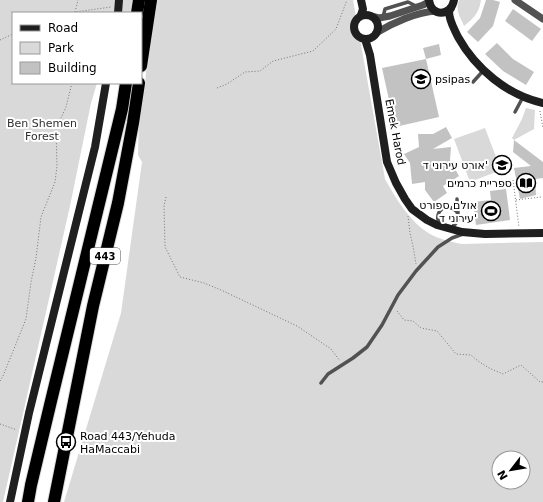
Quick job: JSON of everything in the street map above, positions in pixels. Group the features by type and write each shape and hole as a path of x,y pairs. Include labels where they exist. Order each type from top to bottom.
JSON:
{"highway":[{"path":"137,12 139,0"},
{"path":"142,59 151,0"},
{"name":"443","path":"28,502 122,109 126,84"},
{"name":"443","path":"54,502 93,306 118,203 133,123 138,84"}],"street":[{"path":"361,0 363,9 361,15"},
{"path":"436,11 433,10 429,0 427,3 417,7 383,18 367,14 361,15 357,17 353,29 360,38 370,39 376,33 393,23 426,12 436,11 444,13 448,11 453,4"},
{"path":"516,0 543,20"},
{"path":"453,4 448,11 452,26 463,45 474,59 497,82 510,90 543,103"},
{"path":"371,16 378,25 376,33"},
{"name":"Emek Harod","path":"366,39 370,55 387,162 396,183 412,208 427,220 444,227 469,233 543,233"},
{"path":"10,502 29,413 95,147 106,84"}],"lane":[{"path":"473,82 484,70"},
{"path":"515,112 524,96"},
{"path":"457,199 458,214 458,220 457,223 452,227 444,227 438,222 440,211 444,208 452,207 458,214"},
{"path":"321,383 328,374 367,347 382,325 398,295 416,271 438,247 452,238 469,233"}],"path":[{"path":"75,12 78,0"},
{"path":"217,88 227,84 245,72 260,71 273,61 313,51 336,28 347,0"},
{"path":"81,12 119,6"},
{"path":"0,40 12,34"},
{"path":"0,381 26,318 41,217 55,182 57,166 56,129 66,107 72,84"},
{"path":"540,112 543,128"},
{"path":"512,180 520,233"},
{"path":"166,197 164,206 165,247 180,277 204,283 221,290 297,326 332,349 342,364"},
{"path":"516,200 541,197"},
{"path":"412,208 408,218 416,271"},
{"path":"392,306 404,320 413,321 421,328 437,331 456,354 471,355 489,368 504,374 521,365 540,382 543,382"},
{"path":"0,424 25,433"}],"green space":[{"name":"Ben Shemen Forest","path":"0,0 133,0 131,12 12,12 12,84 97,84 91,103 70,206 3,502 0,502"},
{"path":"156,0 353,0 385,179 404,210 416,223 430,234 441,239 462,244 543,242 543,502 64,502 121,313 142,162 138,155 139,116 145,87"},
{"path":"459,0 481,0 476,15 464,26 458,10"},
{"path":"526,108 535,110 534,129 514,140 512,138"},
{"path":"485,128 501,170 470,182 454,139"}],"building":[{"path":"486,0 500,2 493,26 478,42 467,32 480,18"},
{"path":"513,9 541,29 532,41 505,21"},
{"path":"497,43 513,59 534,72 526,85 503,71 485,54"},
{"path":"439,44 441,55 426,59 423,48"},
{"path":"426,59 439,117 395,127 382,68"},
{"path":"446,127 452,138 433,149 451,147 450,160 459,176 443,186 447,193 434,202 425,190 425,182 412,184 410,163 404,154 419,147 418,134 433,134"},
{"path":"514,140 543,162 543,178 535,179 536,195 520,199 514,168 531,166 513,152"},
{"name":"אולם ספורט עירוני ד'","path":"506,189 510,220 476,225 473,202 491,200 490,191"}],"place":[{"name":"psipas","path":"421,79"},
{"name":"אורט עירוני ד'","path":"502,165"},
{"name":"ספריית כרמים","path":"526,183"},
{"name":"אולם ספורט עירוני ד'","path":"491,211"},
{"name":"Road 443/Yehuda HaMaccabi","path":"66,442"}]}
